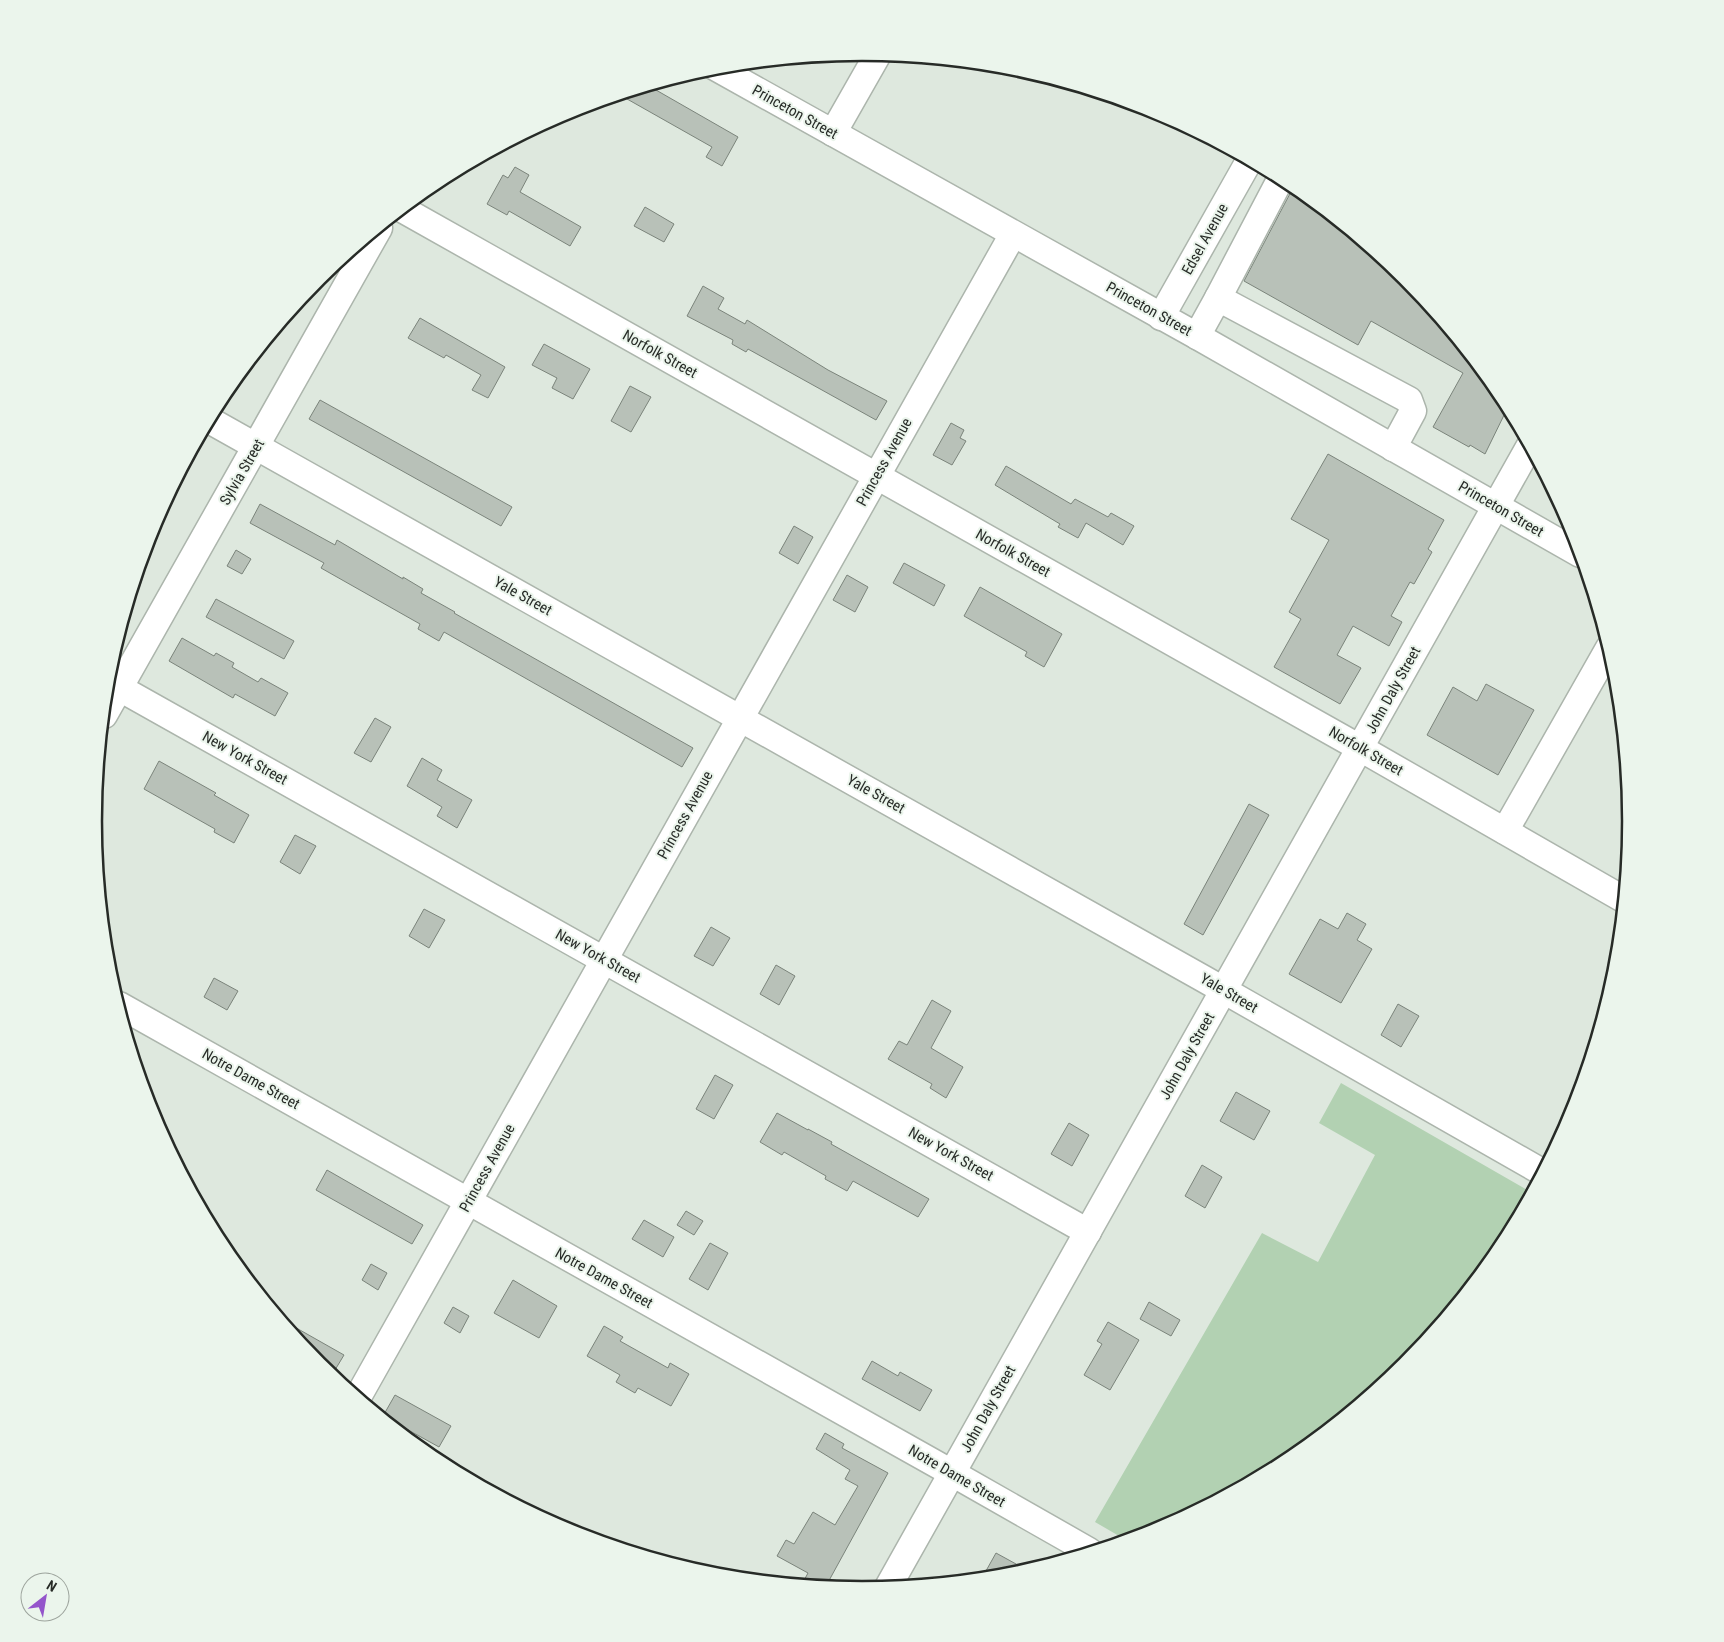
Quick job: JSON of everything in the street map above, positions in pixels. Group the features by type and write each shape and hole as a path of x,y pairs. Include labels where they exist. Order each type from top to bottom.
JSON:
{"street":[{"path":"833,133 874,61"},
{"name":"Princeton Street","path":"727,74 1197,336 1571,549"},
{"name":"Edsel Avenue","path":"1161,317 1246,166"},
{"path":"1197,336 1277,185"},
{"name":"Norfolk Street","path":"407,212 1360,748 1617,896"},
{"name":"Princess Avenue","path":"361,1392 1013,234"},
{"name":"Sylvia Street","path":"116,679 256,446 372,241"},
{"path":"1218,298 1409,400 1413,411 1393,448"},
{"name":"Yale Street","path":"215,423 1224,990 1537,1169"},
{"name":"John Daly Street","path":"892,1580 1526,452"},
{"path":"1505,831 1604,658"},
{"name":"New York Street","path":"115,685 1088,1232"},
{"name":"Notre Dame Street","path":"126,1009 1082,1548"}],"green space":[{"path":"1341,1083 1526,1189 1494,1243 1465,1284 1399,1358 1363,1392 1325,1424 1284,1453 1242,1479 1153,1523 1118,1536 1095,1522 1262,1233 1318,1262 1375,1155 1319,1123"}],"building":[{"path":"656,90 738,137 722,166 706,157 712,147 627,99"},
{"path":"515,167 529,175 520,192 581,227 570,246 509,211 507,215 487,204 503,175 508,178"},
{"path":"1290,193 1325,218 1363,250 1433,320 1465,358 1504,415 1485,454 1433,427 1463,373 1371,321 1358,345 1244,281"},
{"path":"645,207 674,224 664,242 634,226"},
{"path":"703,286 724,298 718,309 745,324 747,320 828,370 887,401 876,420 748,349 746,352 732,344 733,340 687,316"},
{"path":"420,318 505,367 488,398 472,390 481,375 446,355 444,358 408,338"},
{"path":"544,344 590,369 573,399 552,388 557,378 532,365"},
{"path":"630,386 651,397 631,432 611,421"},
{"path":"320,400 512,507 501,526 309,419"},
{"path":"951,423 964,430 960,438 966,441 952,465 933,455"},
{"path":"1328,454 1444,520 1428,549 1432,552 1414,584 1410,582 1391,616 1402,622 1389,646 1353,626 1337,655 1361,668 1340,704 1274,667 1301,619 1289,612 1329,540 1291,519"},
{"path":"1006,466 1071,504 1075,499 1108,517 1111,513 1134,526 1123,545 1086,523 1078,538 1058,527 1060,524 995,485"},
{"path":"260,504 335,545 337,540 403,579 403,577 423,589 421,593 454,613 693,748 682,767 444,632 439,641 418,629 420,624 321,568 324,563 250,523"},
{"path":"794,526 813,537 798,564 779,553"},
{"path":"236,550 251,559 242,574 227,566"},
{"path":"904,563 945,585 934,606 893,583"},
{"path":"847,575 868,587 855,612 833,600"},
{"path":"980,587 1062,634 1044,667 1025,656 1027,652 964,616"},
{"path":"216,599 294,641 284,659 206,617"},
{"path":"182,638 214,656 216,653 234,663 232,667 258,682 261,678 288,693 275,716 235,694 233,698 169,661"},
{"path":"1486,684 1534,710 1498,775 1427,735 1453,687 1477,701"},
{"path":"375,718 391,727 371,762 354,753"},
{"path":"422,758 442,770 437,780 472,800 457,828 437,816 442,807 407,786"},
{"path":"159,761 216,793 214,795 249,815 234,843 214,832 215,829 144,789"},
{"path":"1249,804 1269,815 1203,935 1184,924"},
{"path":"295,835 316,846 300,874 280,862"},
{"path":"424,909 445,920 429,948 409,936"},
{"path":"1347,913 1366,924 1357,940 1372,949 1341,1003 1289,974 1320,919 1338,929"},
{"path":"711,927 730,938 713,966 694,956"},
{"path":"776,965 795,976 779,1005 760,994"},
{"path":"214,978 238,991 227,1010 204,997"},
{"path":"932,1000 951,1011 931,1048 963,1067 946,1098 930,1088 932,1084 888,1059 899,1041 907,1045"},
{"path":"1398,1004 1419,1016 1401,1047 1381,1035"},
{"path":"715,1075 733,1085 714,1119 696,1109"},
{"path":"1236,1092 1270,1111 1254,1140 1220,1121"},
{"path":"777,1113 832,1142 831,1144 929,1199 918,1217 853,1181 847,1191 825,1179 826,1176 784,1152 782,1155 760,1142"},
{"path":"1069,1123 1089,1135 1072,1166 1051,1154"},
{"path":"1202,1165 1222,1177 1205,1208 1185,1196"},
{"path":"327,1170 423,1225 412,1244 316,1190"},
{"path":"686,1211 703,1221 694,1235 677,1225"},
{"path":"644,1220 674,1237 663,1257 632,1239"},
{"path":"710,1243 728,1253 708,1290 689,1279"},
{"path":"371,1264 387,1273 378,1290 362,1280"},
{"path":"513,1280 557,1306 539,1338 494,1313"},
{"path":"1149,1302 1180,1320 1171,1336 1140,1319"},
{"path":"453,1307 469,1316 460,1333 444,1323"},
{"path":"1108,1322 1139,1340 1110,1390 1084,1375 1102,1344 1097,1341"},
{"path":"604,1326 623,1337 620,1341 668,1368 670,1363 689,1374 671,1406 638,1388 635,1393 616,1382 620,1375 587,1356"},
{"path":"297,1328 344,1355 336,1368"},
{"path":"872,1361 898,1376 900,1372 932,1390 920,1411 862,1379"},
{"path":"395,1395 451,1426 439,1447 405,1428 385,1412"},
{"path":"825,1433 844,1444 842,1448 888,1473 829,1580 805,1578 808,1573 777,1556 786,1540 794,1544 813,1512 835,1525 858,1486 845,1479 850,1470 816,1449"},
{"path":"996,1553 1017,1564 1010,1566 987,1570"}]}
